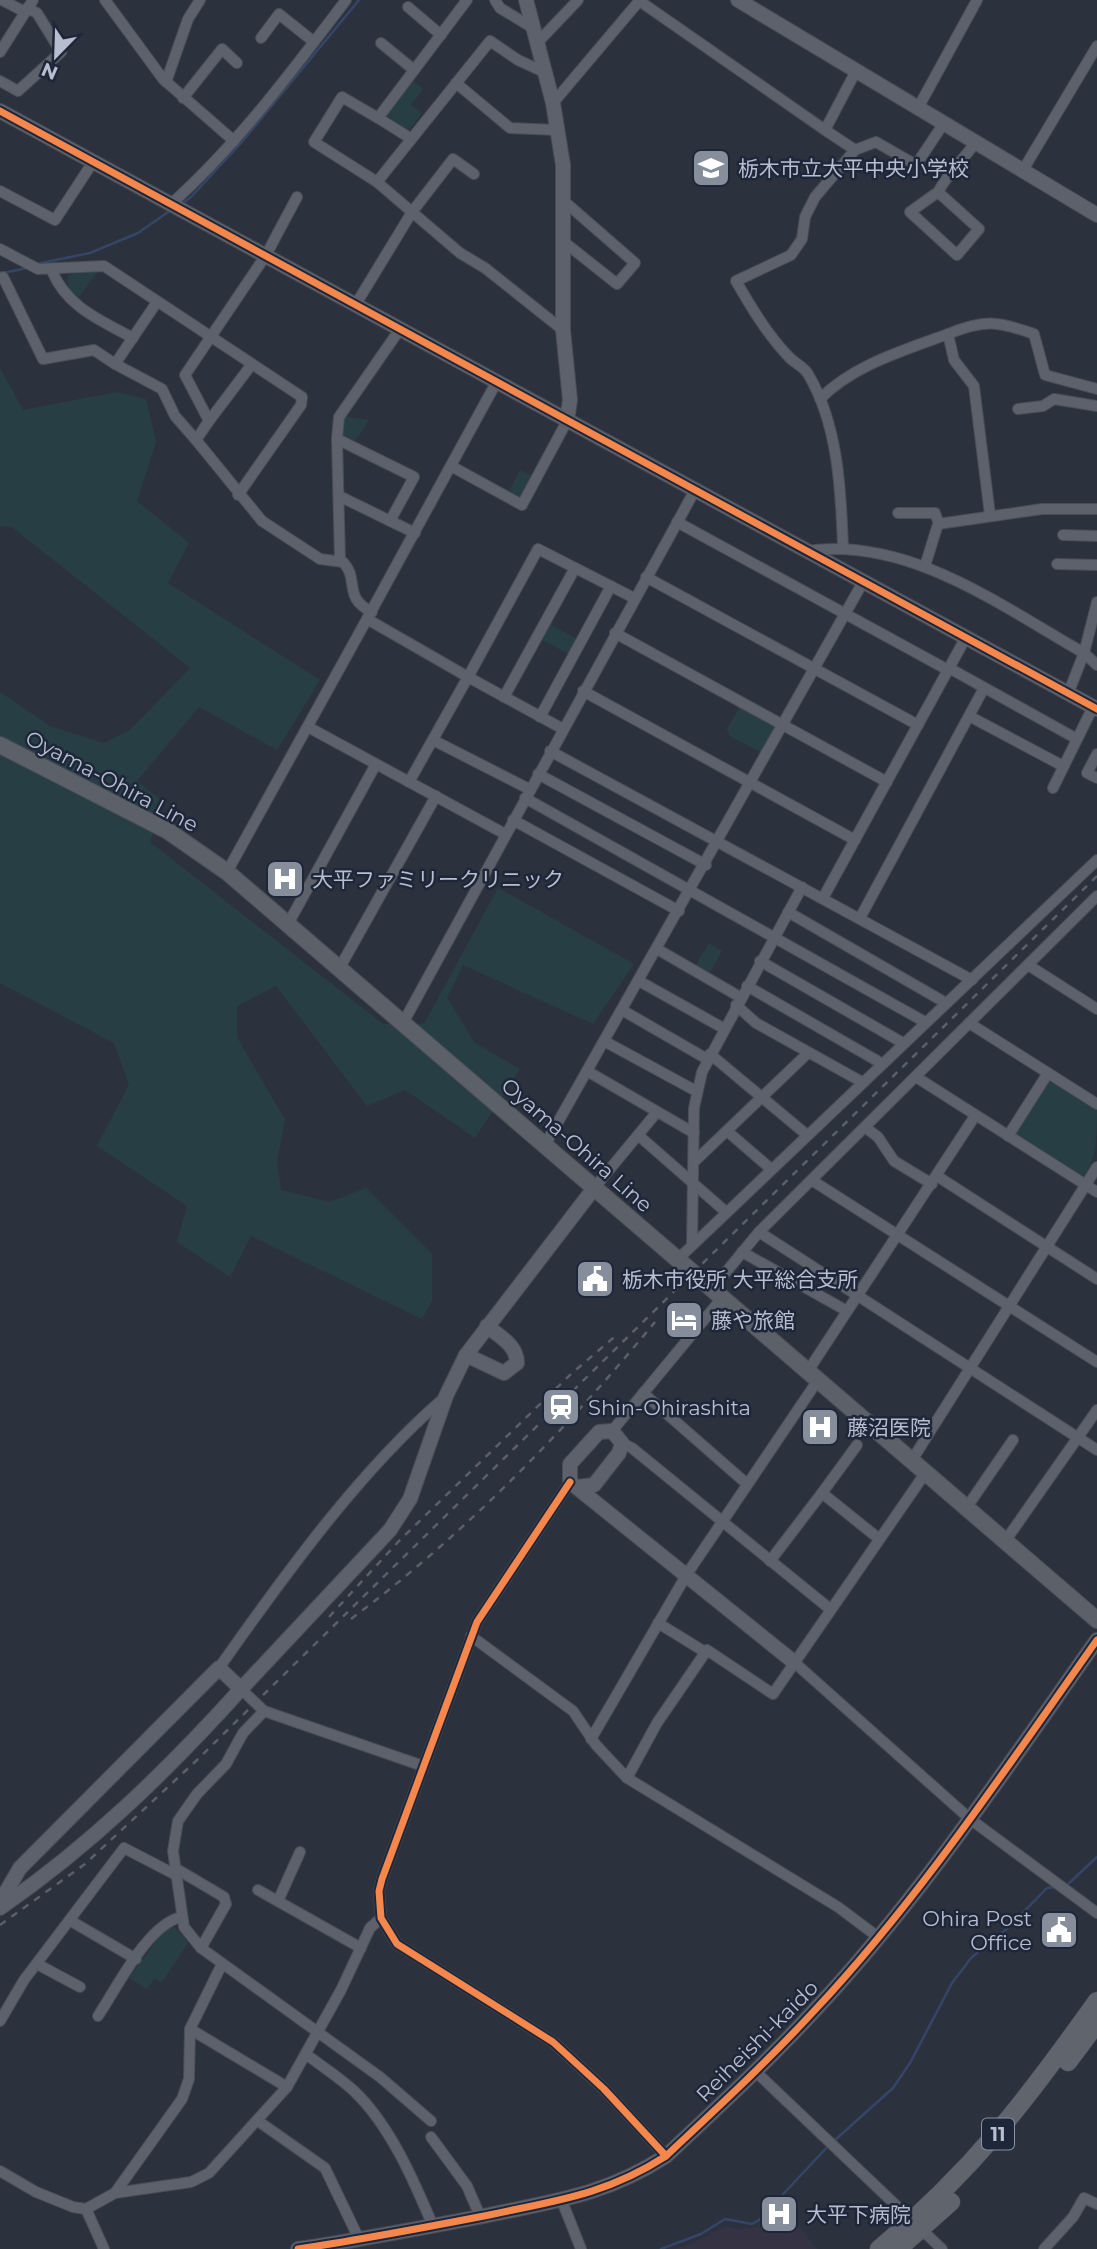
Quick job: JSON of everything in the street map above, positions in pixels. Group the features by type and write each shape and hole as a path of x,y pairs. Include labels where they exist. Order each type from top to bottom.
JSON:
{"main road":[{"name":"Oyama-Ohira Line","path":"0,745 168,831 227,872 1097,1620"},
{"name":"11","path":"898,2249 1016,2113 1097,2001"},
{"name":"11","path":"879,2249 917,2226 1020,2125 1097,2023"}],"street":[{"path":"0,81 18,90 61,52 37,13 28,7 2,0"},
{"path":"105,0 166,82 234,141"},
{"path":"378,118 467,0"},
{"path":"495,0 500,8 533,28"},
{"path":"452,466 522,505 567,421 570,400 563,330 565,202 558,130 526,0"},
{"path":"537,43 578,0"},
{"path":"738,0 1097,215"},
{"path":"918,108 977,0"},
{"path":"552,103 641,1 855,150"},
{"path":"166,82 196,2"},
{"path":"171,204 206,173 234,141 314,43 341,2"},
{"path":"0,52 28,7"},
{"path":"408,7 441,34"},
{"path":"261,38 279,14 314,43"},
{"path":"377,182 490,41 518,60 544,72"},
{"path":"381,43 414,70"},
{"path":"1023,170 1097,46"},
{"path":"183,98 222,49 237,63"},
{"path":"825,130 856,71"},
{"path":"456,83 510,128 558,130"},
{"path":"410,138 342,97 314,142 377,182 460,253 485,268 563,330"},
{"path":"0,111 1095,708 1053,788"},
{"path":"843,547 834,445 820,399 806,371 789,357 755,314 736,281 791,255 802,239 805,217 815,197 855,150 876,142 916,165 944,123"},
{"path":"938,191 979,229 957,255 910,212 938,191 946,175 960,164 976,142"},
{"path":"356,304 412,212 453,159 474,174"},
{"path":"0,191 55,220 93,162"},
{"path":"209,421 185,375 266,255 297,197"},
{"path":"564,242 617,284 635,263 565,202"},
{"path":"0,249 38,270 104,266 302,397 303,401 238,495"},
{"path":"52,271 58,285 77,307 132,338"},
{"path":"3,277 43,359 94,349 162,389 175,416 262,522 320,559 340,561 349,568 352,593 369,615 468,677 563,729"},
{"path":"115,363 157,302"},
{"path":"820,399 831,387 883,359 974,323 1001,322 1034,334 1045,376 1097,389"},
{"path":"340,561 337,439 339,416 400,329"},
{"path":"948,334 954,360 974,386 990,515"},
{"path":"196,440 252,364"},
{"path":"227,872 496,383"},
{"path":"1018,409 1043,406 1054,398 1097,406"},
{"path":"337,439 414,477 390,521"},
{"path":"403,1023 695,490"},
{"path":"339,496 415,533"},
{"path":"939,524 1042,509 1097,509"},
{"path":"898,513 935,513 939,524 925,566"},
{"path":"677,522 1077,738"},
{"path":"1063,535 1097,536"},
{"path":"807,551 843,547 925,566 1084,653 1097,664"},
{"path":"409,782 538,549 634,598"},
{"path":"1057,564 1097,565"},
{"path":"504,697 575,568"},
{"path":"646,578 918,725"},
{"path":"545,1145 706,865 863,582"},
{"path":"540,716 611,586"},
{"path":"1068,694 1084,653 1097,602"},
{"path":"615,633 887,782"},
{"path":"823,898 965,639"},
{"path":"1084,653 1097,654"},
{"path":"860,918 984,688"},
{"path":"583,691 855,840"},
{"path":"969,716 1063,766"},
{"path":"308,727 505,834"},
{"path":"433,740 925,1022"},
{"path":"551,751 972,980"},
{"path":"1097,754 1087,773 1097,778"},
{"path":"288,924 376,764"},
{"path":"538,774 706,865"},
{"path":"340,968 436,796"},
{"path":"513,820 679,911"},
{"path":"677,1259 1097,860"},
{"path":"692,1245 696,1091 708,1056 802,887"},
{"path":"1097,896 1093,907 1028,965 759,1232 742,1252 717,1293 643,1393 612,1431 599,1432 570,1464 574,1485 795,1663 970,1819 1097,1913"},
{"path":"788,912 946,1003"},
{"path":"657,950 738,1001 756,1023 862,1082"},
{"path":"760,961 902,1043"},
{"path":"1028,965 1097,1009"},
{"path":"639,981 723,1028"},
{"path":"747,986 881,1063"},
{"path":"622,1010 708,1056 807,1135"},
{"path":"969,1023 1097,1104"},
{"path":"604,1041 696,1091"},
{"path":"694,1162 808,1053"},
{"path":"587,1071 694,1133"},
{"path":"1008,1136 1048,1073"},
{"path":"916,1077 1097,1192"},
{"path":"0,1908 50,1873 113,1822 185,1751 390,1530 410,1499 446,1396 466,1355 595,1187 657,1112"},
{"path":"591,1739 687,1574 747,1484 813,1376 847,1311 975,1116"},
{"path":"866,1128 878,1138 894,1161 934,1180 1097,1279"},
{"path":"727,1131 771,1169"},
{"path":"638,1135 726,1212"},
{"path":"912,1460 1097,1167"},
{"path":"813,1181 1097,1362"},
{"path":"759,1232 1097,1450"},
{"path":"742,1252 847,1311"},
{"path":"466,1355 504,1373 517,1363 517,1355 512,1347 487,1326"},
{"path":"643,1393 747,1484"},
{"path":"0,1902 20,1868 219,1668 266,1600 401,1435 446,1396"},
{"path":"1006,1540 1097,1410"},
{"path":"612,1431 622,1443 632,1447 830,1609"},
{"path":"967,1507 1013,1440"},
{"path":"594,1501 594,1485 619,1453 622,1443"},
{"path":"770,1561 857,1445"},
{"path":"627,1778 657,1723 707,1650 773,1694 926,1472"},
{"path":"574,1485 594,1485"},
{"path":"574,1485 477,1622 382,1879 379,1891 381,1918 388,1932 406,1951 553,2042 595,2080 666,2156"},
{"path":"822,1493 878,1538"},
{"path":"658,1623 705,1653"},
{"path":"471,1636 573,1712 591,1739 627,1778 838,1907 878,1937"},
{"name":"Reiheishi-kaido","path":"298,2249 562,2200 623,2182 666,2156 815,2011 878,1937 970,1819 1097,1640"},
{"path":"219,1668 264,1711 423,1766"},
{"path":"264,1711 243,1733 226,1764 197,1794 178,1821 173,1851 181,1917 189,1936 201,1948 380,2077 431,2121"},
{"path":"0,2021 37,1964 124,1848 176,1871 224,1897 226,1904 201,1948"},
{"path":"278,1901 300,1852"},
{"path":"258,1890 361,1948"},
{"path":"98,2016 162,1924 181,1917"},
{"path":"86,2209 115,2193 191,2182 209,2173 287,2087 307,2055 370,1928 381,1918"},
{"path":"71,1921 136,1959"},
{"path":"37,1964 80,1987"},
{"path":"115,2193 183,2099 190,2079 190,2028 222,1964"},
{"path":"190,2028 287,2087"},
{"path":"307,2055 355,2092 367,2106 414,2185 433,2226"},
{"path":"755,2071 942,2249"},
{"path":"258,2121 325,2168 359,2239"},
{"path":"431,2137 467,2186 480,2216"},
{"path":"0,2171 36,2192 86,2209 104,2249"},
{"path":"1044,2249 1073,2217 1084,2197 1097,2204"},
{"path":"562,2200 582,2249"}],"shaded area":[{"path":"412,80 423,89 411,105 422,113 408,131 385,114"},
{"path":"99,270 78,298 68,287 68,275"},
{"path":"0,368 23,410 116,392 146,399 156,442 137,501 189,543 168,583 320,680 277,750 199,707 137,781 163,802 150,842 383,1024 424,1024 498,888 634,964 593,1024 463,965 447,998 475,1043 520,1069 475,1138 405,1090 367,1106 276,986 237,1006 237,1037 285,1120 277,1161 281,1190 330,1202 366,1188 432,1254 432,1301 422,1319 251,1236 230,1277 177,1242 187,1206 97,1146 129,1085 114,1043 0,983 0,692 50,726 103,743 130,730 190,668 12,527 0,526"},
{"path":"342,416 369,420 355,441 340,433"},
{"path":"520,470 531,476 520,497 509,491"},
{"path":"548,623 577,639 569,654 540,639"},
{"path":"741,705 775,724 762,753 730,736 727,729"},
{"path":"709,943 722,951 710,972 696,965"},
{"path":"1048,1079 1097,1109 1093,1156 1091,1164 1082,1176 1013,1134"},
{"path":"168,1925 175,1927 188,1943 162,1982 154,1979 147,1989 129,1978"},
{"name":"大平下病院","path":"779,2201 817,2249 673,2249 693,2243 726,2226 740,2229 757,2227"}],"waterway":[{"path":"180,205 191,197 241,143 359,0"},
{"path":"36,264 90,253 138,233 171,210"},
{"path":"3,273 27,268"},
{"path":"1066,1886 1097,1857"},
{"path":"835,2140 893,2088 910,2063 952,1983 971,1958 1009,1927 1047,1888 1056,1887"},
{"path":"661,2249 701,2234 725,2219 752,2224 759,2220 830,2144"}],"railway":[{"path":"0,1925 85,1864 197,1760 1097,876"},
{"path":"351,1619 434,1552 512,1480 586,1402 655,1322"},
{"path":"329,1617 399,1541 571,1374 619,1333"}],"cycle path":[{"path":"0,111 1097,709"},
{"path":"570,1482 477,1622 382,1879 379,1891 381,1918 397,1944 553,2042 604,2089 666,2156"},
{"path":"298,2249 556,2201 599,2189 666,2156 796,2030 853,1968 962,1831 1097,1640"}],"place":[{"name":"栃木市立大平中央小学校","path":"711,168"},
{"name":"大平ファミリークリニック","path":"285,879"},
{"name":"栃木市役所 大平総合支所","path":"595,1279"},
{"name":"藤や旅館","path":"684,1320"},
{"name":"Shin-Ohirashita","path":"561,1407"},
{"name":"藤沼医院","path":"820,1427"},
{"name":"Ohira Post Office","path":"1059,1930"},
{"name":"大平下病院","path":"779,2214"}]}
